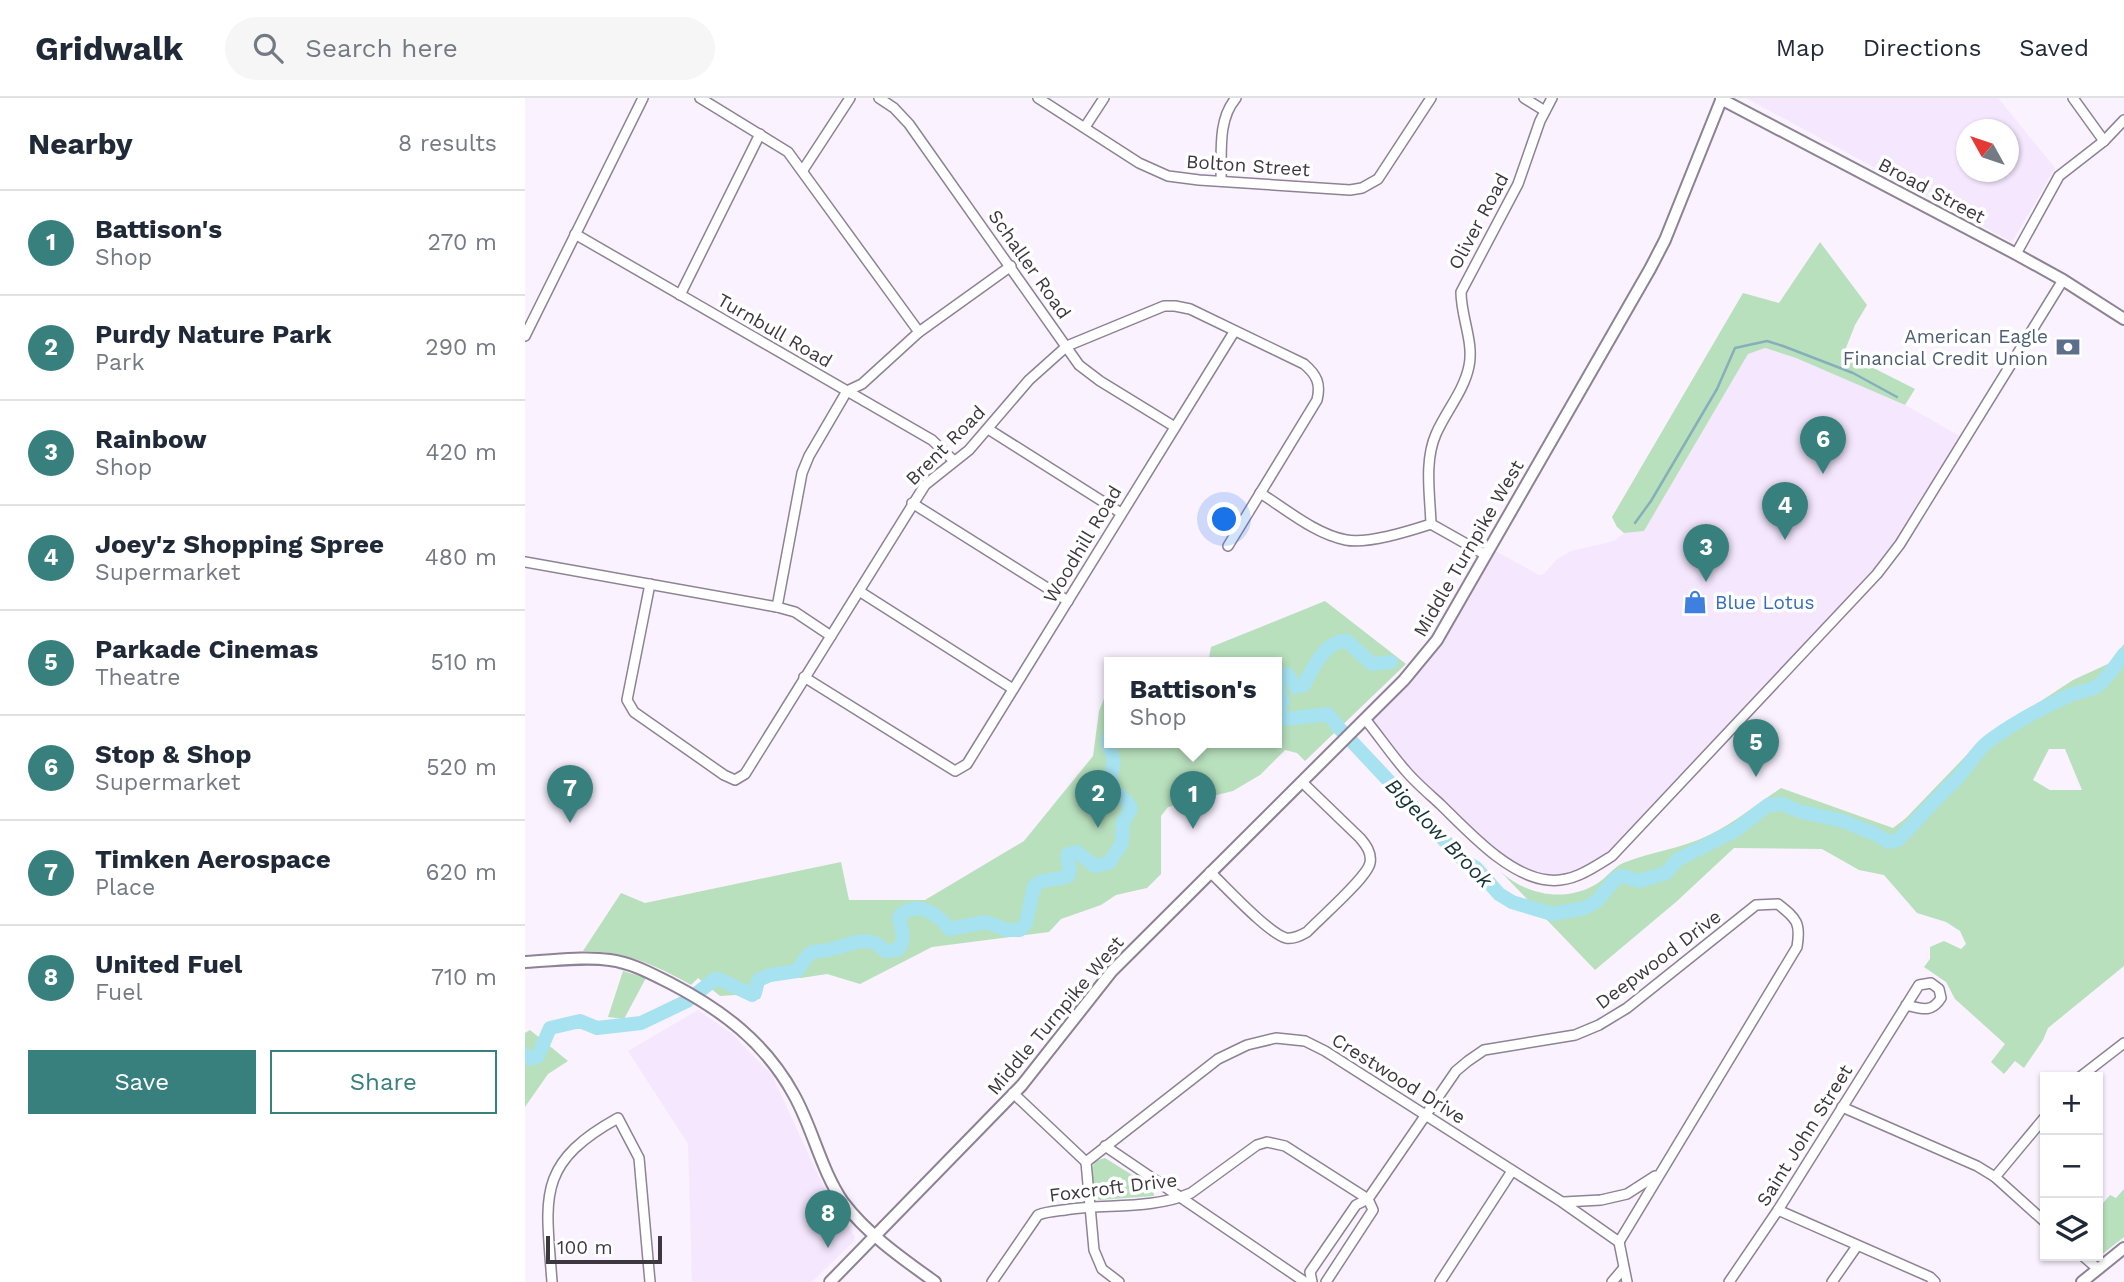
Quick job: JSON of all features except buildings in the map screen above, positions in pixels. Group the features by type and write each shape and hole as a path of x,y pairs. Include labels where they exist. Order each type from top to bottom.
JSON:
{"main road":[{"name":"Broad Street","path":"1721,98 2016,254 2124,319"},
{"name":"Middle Turnpike West","path":"830,1282 877,1237 1013,1093 1112,971 1404,680 1437,640 1665,240 1721,98"},
{"path":"525,962 608,960 629,964 693,995 725,1015 743,1031 785,1079 839,1195 852,1213 877,1237 935,1282"},
{"path":"2082,1282 2124,1248"}],"street":[{"path":"525,336 643,98"},
{"path":"700,98 788,152 919,332"},
{"path":"803,170 850,98"},
{"name":"Schaller Road","path":"879,98 894,108 909,124 1079,365 1175,427"},
{"name":"Bolton Street","path":"1038,98 1154,171 1182,178 1350,190 1362,188 1378,179 1431,98"},
{"path":"1085,127 1104,98"},
{"path":"1221,181 1223,128 1226,114 1236,98"},
{"path":"1524,98 1545,111"},
{"name":"Oliver Road","path":"1431,524 1430,453 1435,435 1462,385 1469,366 1470,348 1461,307 1461,292 1518,184 1552,98"},
{"path":"2073,98 2104,141"},
{"path":"2016,254 2059,176 2104,141 2124,120"},
{"path":"680,295 760,134"},
{"name":"Turnbull Road","path":"575,234 932,440 954,461"},
{"path":"777,607 802,473 847,391 862,384 919,332 1011,266"},
{"path":"1365,719 1406,771 1479,841 1514,868 1532,877 1551,881 1575,877 1592,869 1612,856 1877,574 1900,544 2063,280"},
{"name":"Brent Road","path":"650,584 627,700 634,712 735,780 745,774 925,485 969,450 1030,380 1067,346 1164,306 1175,306 1190,309 1304,364 1314,372 1318,380 1317,400 1260,493"},
{"name":"Woodhill Road","path":"804,677 955,771 967,764 1234,332"},
{"path":"988,429 1121,513"},
{"path":"1228,546 1260,493 1315,527 1347,540 1369,539 1431,524 1486,555"},
{"path":"912,503 1068,601"},
{"path":"525,562 777,607 795,612 831,636"},
{"path":"859,591 1013,689"},
{"path":"1210,872 1272,931 1285,937 1296,938 1307,932 1364,874 1370,862 1368,849 1360,838 1302,782"},
{"name":"Deepwood Drive","path":"1313,1282 1310,1272 1356,1205 1368,1199 1456,1071 1484,1050 1575,1035 1599,1025 1627,1009 1756,905 1778,904 1793,916 1800,929 1797,947 1658,1174"},
{"name":"Saint John Street","path":"1729,1282 1906,1005"},
{"name":"Crestwood Drive","path":"1086,1162 1218,1059 1247,1045 1276,1038 1305,1041 1325,1051 1562,1202 1619,1242"},
{"path":"2086,1072 2124,1043"},
{"path":"1013,1093 1086,1162 1094,1250 1102,1269 1119,1282"},
{"path":"1843,1107 1977,1166 1995,1177 2040,1218"},
{"path":"552,1282 547,1205 551,1185 558,1168 571,1150 594,1131 618,1118 639,1158 650,1282"},
{"path":"1995,1177 2040,1122"},
{"name":"Foxcroft Drive","path":"992,1282 1038,1215 1179,1198 1191,1194 1257,1145 1267,1142 1285,1146 1368,1199"},
{"path":"1105,1146 1305,1282"},
{"path":"1440,1282 1512,1171"},
{"path":"1562,1202 1601,1200 1627,1194 1658,1174"},
{"path":"1627,1282 1619,1242 1658,1174"},
{"name":"Deepwood Drive","path":"1327,1282 1373,1210 1368,1199"},
{"path":"1777,1210 1930,1277 1935,1282"},
{"path":"1832,1282 1857,1246"},
{"path":"2089,1261 2098,1269"},
{"path":"1612,1282 1623,1269"}],"shaded area":[{"path":"1746,98 1998,98 2015,119 1956,119 1956,182 2019,182 2019,124 2055,168 2012,242"},
{"path":"1764,348 1796,358 1905,405 1965,439 1900,544 1612,856 1592,869 1551,881 1514,868 1406,771 1365,719 1419,663 1490,548 1539,575 1544,574 1557,559 1571,551 1614,541 1624,533 1644,531 1748,354"},
{"path":"698,1010 731,1033 772,1075 824,1188 855,1237 812,1282 692,1282 688,1144 628,1051"}],"green space":[{"path":"1820,242 1867,305 1855,325 1844,353 1915,389 1905,405 1796,358 1765,348 1748,354 1644,531 1624,533 1612,517 1743,293 1779,303"},
{"path":"1325,601 1406,664 1305,761 1297,753 1285,750 1260,775 1233,791 1168,807 1161,816 1161,874 1147,888 1116,895 1101,905 1061,919 1049,932 932,947 860,984 827,974 801,978 766,976 760,999 736,995 720,996 698,978 691,985 639,960 583,951 621,893 645,903 841,862 849,900 925,900 1024,841 1093,756 1099,711 1104,698 1104,748 1282,748 1282,657 1209,657 1211,647"},
{"path":"2124,644 2124,966 2048,1028 2024,1068 2015,1061 2004,1074 1991,1062 2005,1044 1955,999 1946,982 1924,967 1930,959 1930,947 1944,941 1961,949 1966,944 1960,931 1946,922 1917,913 1884,875 1859,870 1822,849 1734,848 1676,902 1595,970 1500,871 1511,880 1534,891 1560,895 1573,893 1598,883 1623,863 1709,835 1781,788 1893,828 1906,818 1981,740 2073,680 2110,663","holes":["2049,749 2065,749 2082,790 2050,790 2033,780"]},
{"path":"623,971 646,978 624,1019 608,1017"},
{"path":"530,1030 568,1061 548,1074 525,1107 525,1033"},
{"path":"1105,1158 1153,1188 1154,1196 1099,1200 1092,1187 1092,1170 1095,1161"},
{"path":"2124,1189 2124,1237 2103,1254 2103,1203 2110,1195 2116,1198"}],"waterway":[{"path":"1635,523 1651,501 1717,389 1735,348 1767,341 1853,373 1897,397"},
{"path":"1282,676 1287,674 1295,687 1304,685 1321,656 1339,642 1347,641 1372,664 1391,662"},
{"name":"Bigelow Brook","path":"1282,716 1286,719 1328,714 1463,860 1476,868 1499,894 1512,902 1552,914 1585,908 1597,901 1616,878 1623,876 1639,881 1666,873 1677,860 1736,830 1768,805 1783,804 1798,811 1843,821 1889,842 1898,840 1958,778 1989,741 2049,705 2096,687 2124,654"},
{"name":"Bigelow Brook","path":"1282,699 1282,703"},
{"name":"Bigelow Brook","path":"525,1055 531,1059 538,1056 550,1028 580,1021 597,1028 641,1023 687,1001 715,979 752,995 758,980 770,975 797,971 813,952 865,941 879,945 885,951 897,950 903,938 899,917 912,909 933,913 949,929 986,922 1007,930 1020,930 1026,923 1034,887 1041,882 1068,876 1068,854 1077,852 1095,866 1109,863 1122,843 1123,822 1131,809 1112,783 1113,762 1109,748"}],"place":[{"name":"American Eagle Financial Credit Union","path":"2068,347"},
{"name":"Stop & Shop","path":"1823,474"},
{"name":"Joey'z Shopping Spree","path":"1785,540"},
{"name":"Rainbow","path":"1706,582"},
{"name":"Blue Lotus","path":"1695,602"},
{"name":"Parkade Cinemas","path":"1756,777"},
{"name":"Timken Aerospace","path":"570,823"},
{"name":"Purdy Nature Park","path":"1098,828"},
{"name":"Battison's","path":"1193,829"},
{"name":"United Fuel","path":"828,1248"}]}
